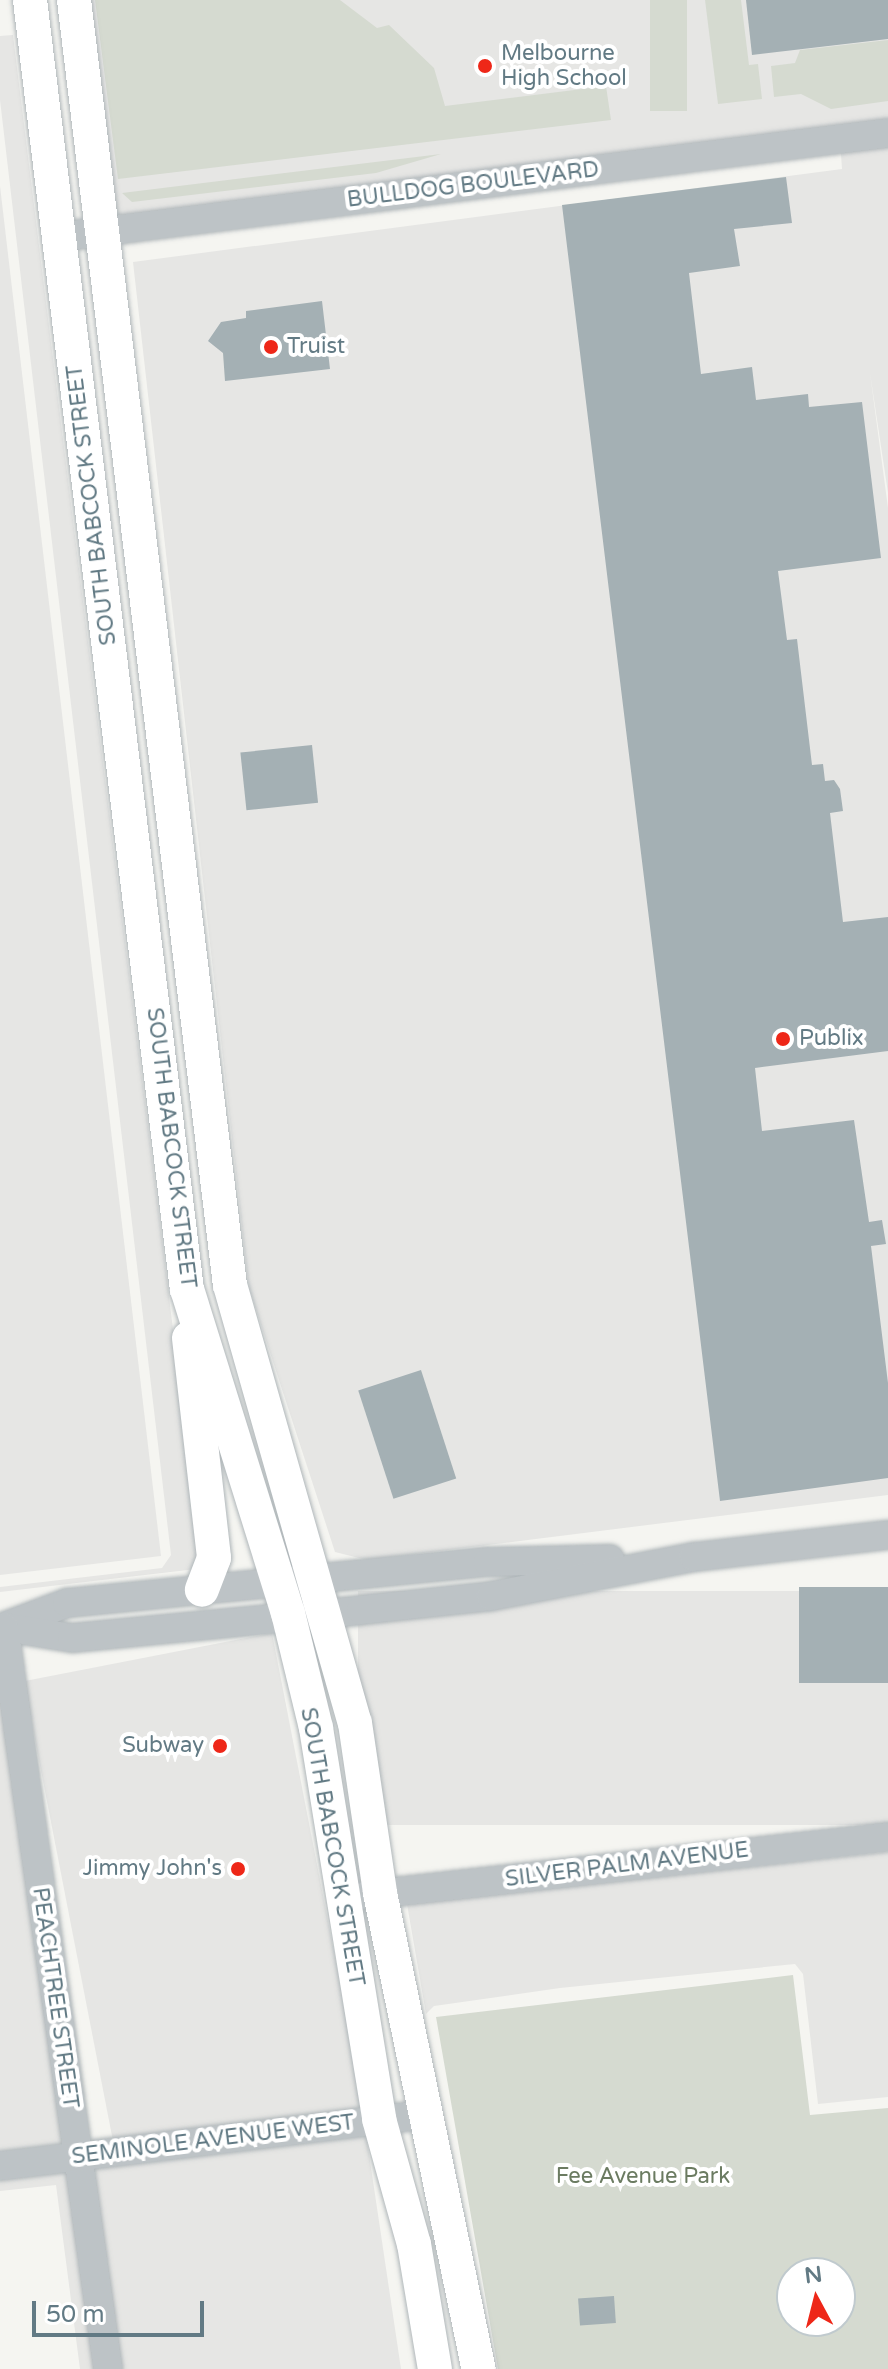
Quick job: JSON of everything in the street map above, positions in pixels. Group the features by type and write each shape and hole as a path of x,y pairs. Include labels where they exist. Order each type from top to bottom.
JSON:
{"main road":[{"name":"SOUTH BABCOCK STREET","path":"30,0 187,1289 283,1598 316,1728 379,2119 414,2244 435,2369"},
{"name":"SOUTH BABCOCK STREET","path":"74,0 192,949 230,1285 321,1595 355,1723 374,1894 427,2114 479,2369"},
{"path":"133,841 152,901 192,949"},
{"path":"143,927 164,947 199,1008"},
{"path":"187,1289 191,1397 214,1558 202,1590"}],"street":[{"name":"BULLDOG BOULEVARD","path":"59,237 888,133"},
{"path":"2,1627 72,1638 283,1598 321,1595 488,1562 694,1557 888,1535"},
{"path":"2,1627 67,1603 202,1590 283,1598"},
{"name":"PEACHTREE STREET","path":"2,1627 108,2369"},
{"name":"SILVER PALM AVENUE","path":"374,1894 888,1837"},
{"name":"SEMINOLE AVENUE WEST","path":"0,2166 427,2114"}],"shaded area":[{"path":"74,0 888,0 888,493 870,373 888,508 888,1495 367,1560 335,1552 249,1288 133,262 842,169 840,140 101,233"},
{"path":"13,35 201,1556 196,1569 0,1592 0,1587 162,1568 171,1555 0,100 0,36"},
{"path":"0,186 161,1556 0,1575"},
{"path":"358,1591 888,1591 888,1825 358,1825"},
{"path":"272,1633 364,2107 116,2155 24,1681"},
{"path":"0,1688 65,2144 0,2152"},
{"path":"888,1852 888,2097 818,2104 803,1974 795,1964 560,1988 434,2006 426,2014 407,1904"},
{"path":"366,2134 401,2369 119,2369 93,2168"},
{"path":"69,2171 96,2369 80,2369 56,2185 0,2191 0,2179"}],"green space":[{"path":"95,0 340,0 377,28 389,25 434,68 445,106 606,86 611,120 118,179"},
{"path":"650,0 687,0 687,111 650,111"},
{"path":"705,0 741,0 749,65 758,64 762,99 718,104"},
{"path":"888,40 888,101 831,109 801,94 774,97 771,66 795,63 800,50"},
{"path":"441,154 376,173 132,202 122,193"},
{"name":"Fee Avenue Park","path":"793,1975 810,2115 888,2108 888,2369 498,2369 436,2017"}],"building":[{"path":"746,0 888,0 888,39 752,55"},
{"path":"786,177 792,223 734,229 740,266 689,273 701,374 752,367 756,400 808,394 809,407 862,402 881,558 778,571 787,640 797,639 812,765 823,764 825,781 834,780 840,789 843,811 830,813 843,922 888,917 888,1051 755,1068 762,1131 854,1120 869,1222 882,1220 886,1244 871,1246 888,1383 888,1478 720,1501 562,205"},
{"name":"Truist","path":"322,301 330,369 225,381 223,353 208,341 221,322 246,318 246,311"},
{"path":"312,745 318,803 246,810 240,753"},
{"path":"421,1370 456,1478 393,1499 358,1390"},
{"path":"799,1587 888,1587 888,1683 799,1683"},
{"path":"614,2296 616,2323 580,2325 578,2299"}],"place":[{"name":"Melbourne High School","path":"485,66"},
{"name":"Truist","path":"271,347"},
{"name":"Publix","path":"783,1039"},
{"name":"Subway","path":"220,1746"},
{"name":"Jimmy John's","path":"238,1869"}]}
